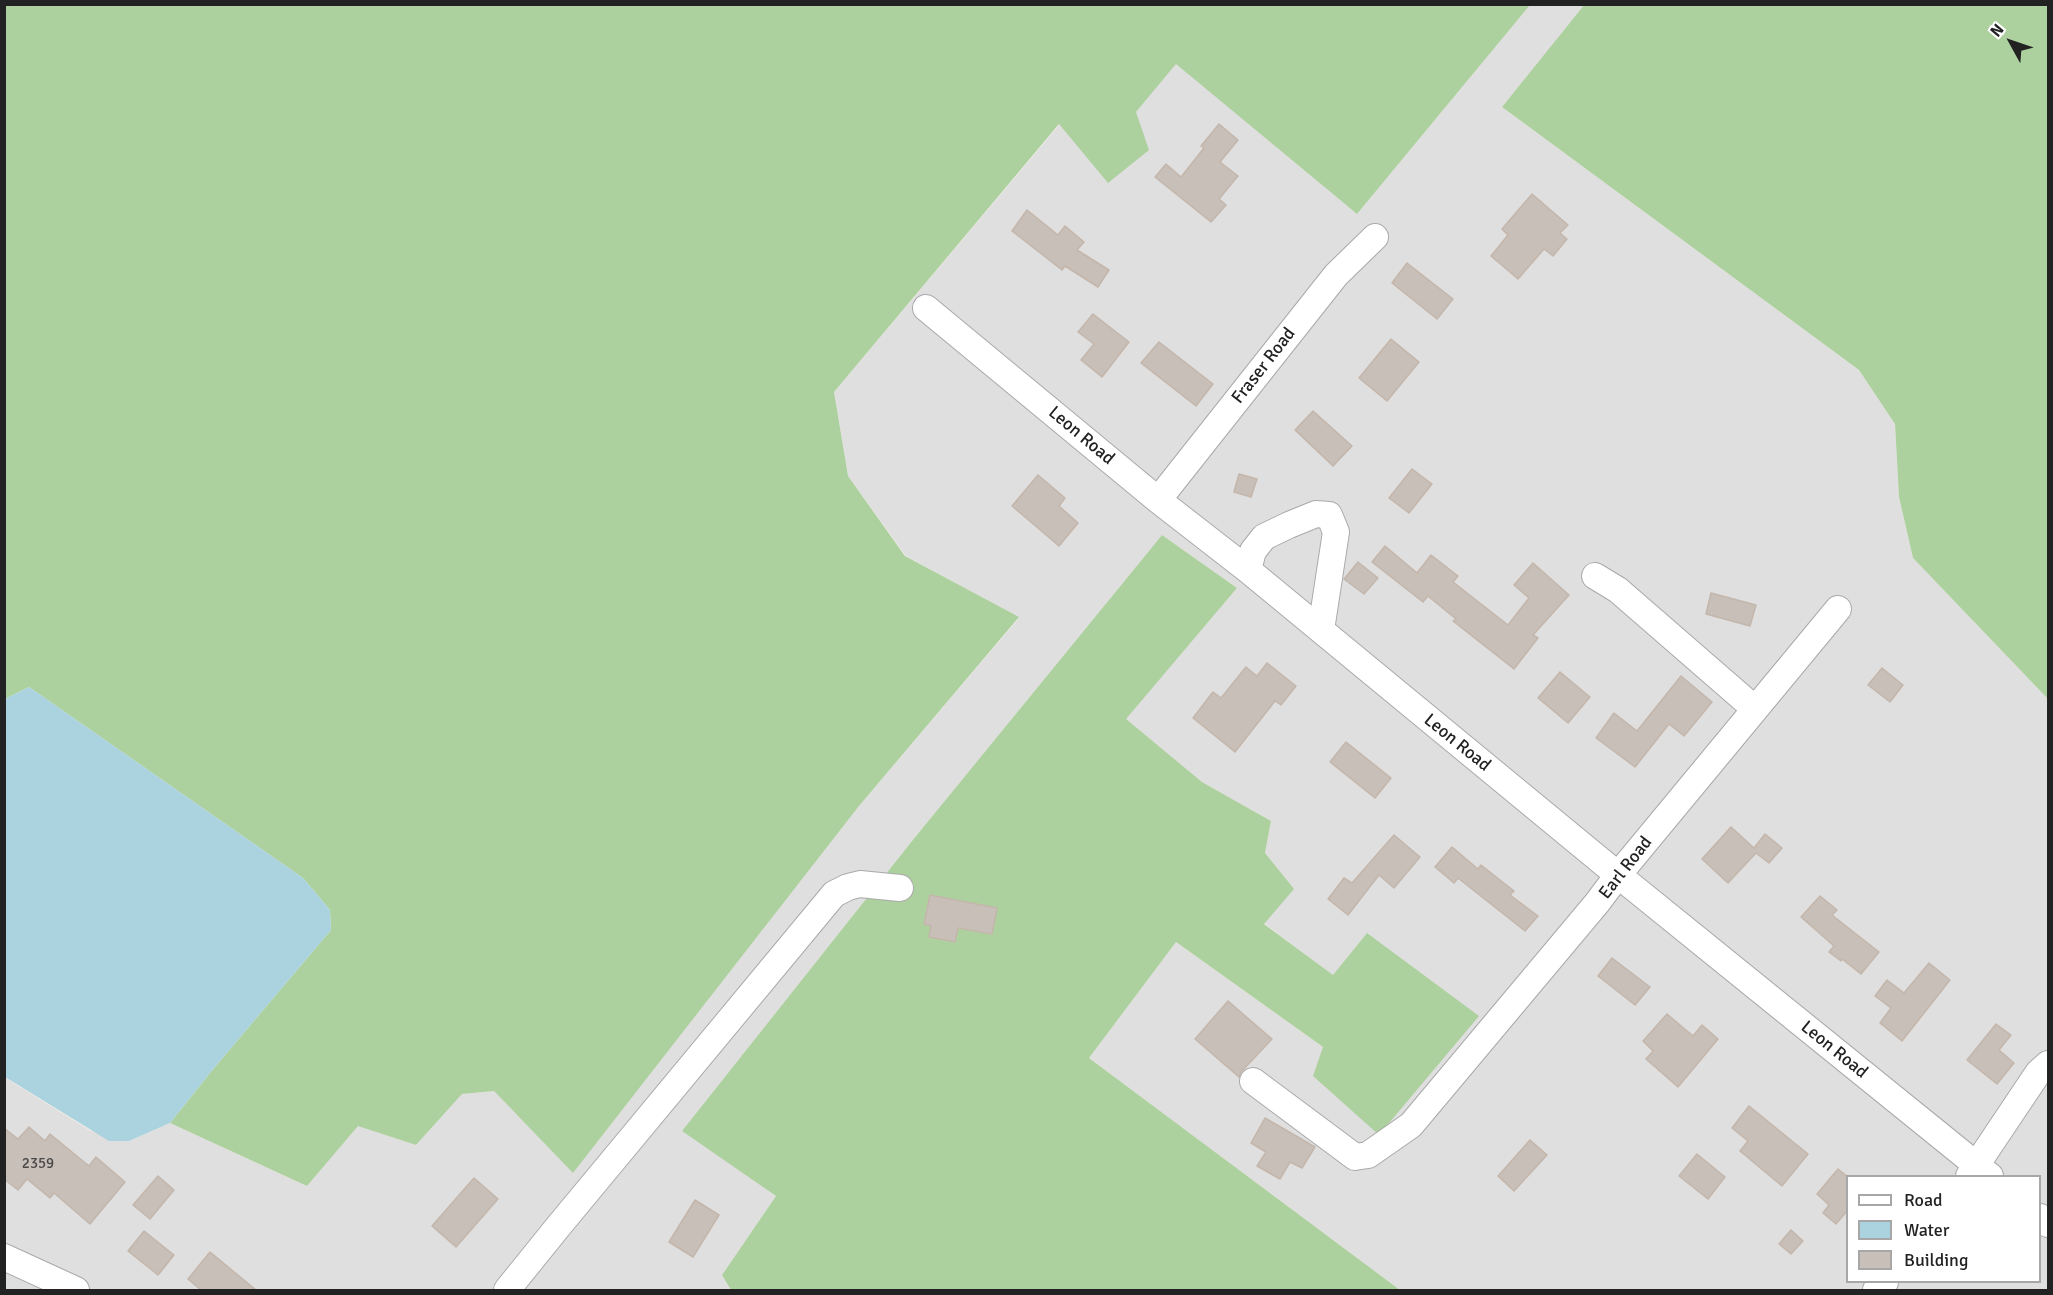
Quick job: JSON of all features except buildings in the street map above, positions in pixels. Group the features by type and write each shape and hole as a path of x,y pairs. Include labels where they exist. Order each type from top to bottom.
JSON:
{"street":[{"name":"Fraser Road","path":"1158,500 1336,276 1375,237"},
{"name":"Leon Road","path":"926,308 1158,500 1321,630 1978,1173"},
{"path":"1248,570 1253,551 1264,537 1316,514 1329,515 1336,532 1321,630"},
{"path":"1594,576 1626,597 1755,709"},
{"name":"Earl Road","path":"1253,1082 1355,1157 1368,1155 1411,1125 1590,912 1838,609"},
{"path":"507,1290 834,894 848,886 860,884 900,888"},
{"path":"1978,1173 2038,1073 2049,1064"},
{"path":"4,1257 76,1290"}],"shaded area":[{"path":"1530,5 1585,5 1502,107 1859,370 1895,424 1899,497 1913,558 2048,699 2048,1290 1400,1290 1089,1058 1176,942 1323,1047 1367,933 1333,976 1264,923 1265,853 1271,821 1202,782 1125,719 1237,588 1162,535 912,841 683,1130 776,1196 722,1275 731,1290 5,1290 4,1077 91,1131 129,1141 170,1123 307,1186 358,1125 416,1145 462,1094 494,1091 573,1172 859,806 1019,618 906,556 848,476 834,392 1060,124 1136,112 1176,63 1357,214"}],"green space":[{"path":"1585,4 2048,5 2048,699 1913,558 1899,497 1895,424 1859,370 1502,107"},
{"path":"4,5 1530,5 1357,214 1176,64 1136,112 1149,150 1108,183 1059,124 834,392 848,476 905,556 1019,617 859,806 573,1173 494,1091 462,1094 416,1145 358,1126 307,1186 170,1123 331,930 330,910 303,878 29,687 5,699"},
{"path":"1162,535 1237,588 1126,719 1202,782 1271,821 1265,853 1294,889 1264,924 1333,975 1367,933 1479,1016 1379,1135 1313,1076 1323,1047 1176,942 1089,1058 1400,1290 731,1290 722,1275 776,1196 682,1131 912,841"}],"water":[{"path":"29,687 303,878 330,910 331,930 170,1123 129,1141 109,1141 5,1077 5,699"}]}
